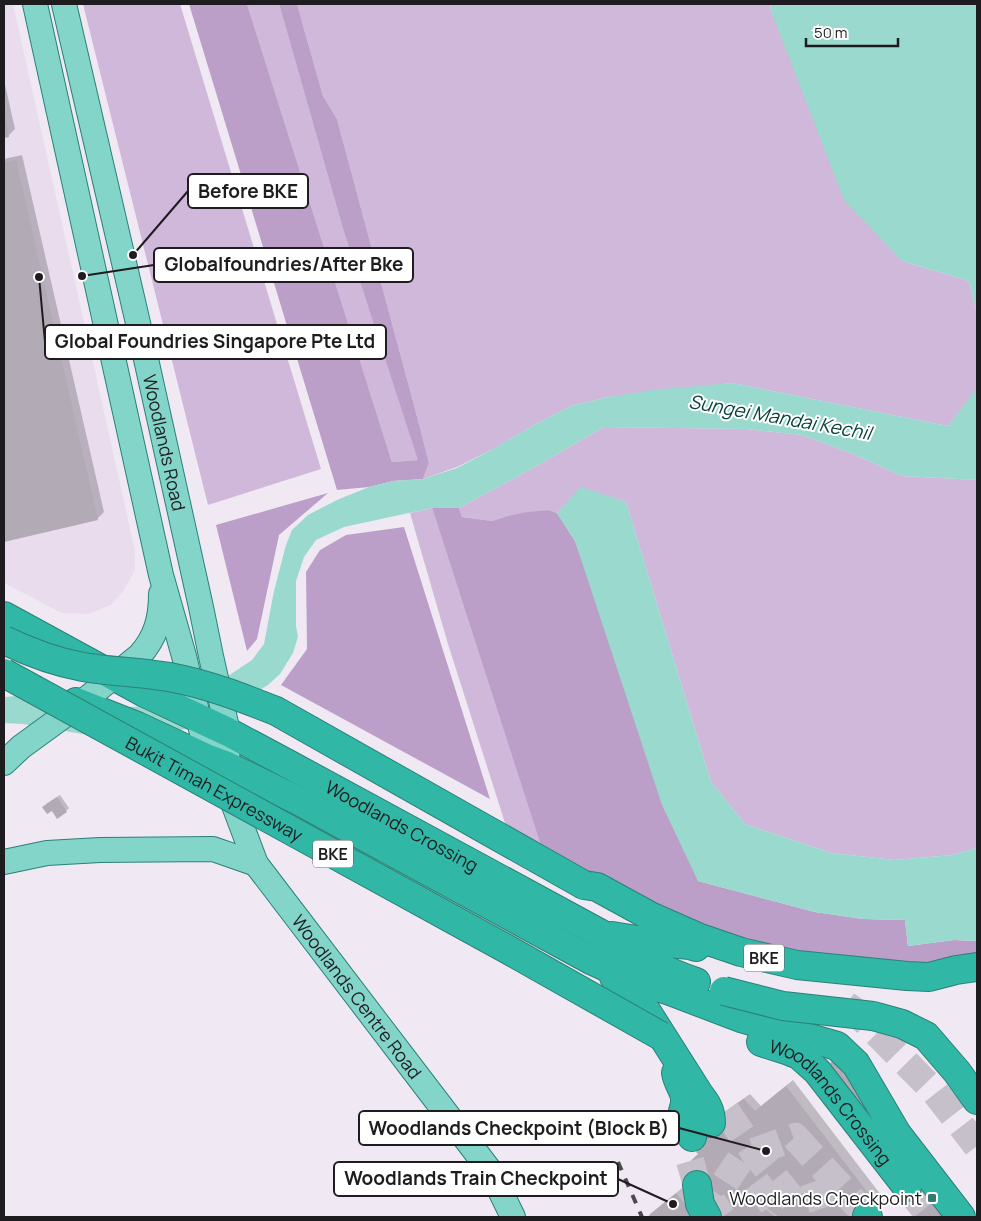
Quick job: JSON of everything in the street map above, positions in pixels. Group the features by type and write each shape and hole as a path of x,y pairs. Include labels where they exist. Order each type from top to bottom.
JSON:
{"highway":[{"name":"Woodlands Crossing","path":"4,616 145,693 228,732 288,764 602,935 626,950 670,1006 696,1020 799,1055 817,1071 907,1188"},
{"name":"BKE","path":"4,640 42,655 83,666 174,678 203,685 228,692 276,711 584,884 593,893 692,935 741,952 797,965 907,976 929,976"},
{"name":"Woodlands Crossing","path":"4,675 137,726 299,801 591,960 633,993 677,1059 706,1087 715,1093 701,1143"},
{"name":"Bukit Timah Expressway","path":"4,675 481,935 661,1036"},
{"name":"BKE","path":"610,899 690,945"},
{"name":"Woodlands Crossing","path":"602,935 690,945 724,958 815,979 880,981 976,973"},
{"name":"Woodlands Crossing","path":"591,960 642,971 670,992 741,1018 837,1046 856,1064 897,1134 961,1217"},
{"name":"Woodlands Crossing","path":"642,971 657,962 682,972 711,980 806,998 835,999 845,1004"},
{"path":"642,971 665,970 724,991 782,1006 874,1016 902,1024 926,1036 957,1072 977,1100"},
{"path":"677,1059 677,1079 685,1095 684,1110 689,1119 688,1126 701,1143 700,1204 707,1217"}],"main road":[{"name":"Woodlands Road","path":"35,4 161,575 199,718 217,763"},
{"name":"Woodlands Road","path":"64,4 138,323 228,732 217,763"},
{"path":"4,763 21,746 53,724 74,701 113,676 146,648 155,632 160,613 161,575"},
{"name":"Woodlands Centre Road","path":"217,763 256,864 491,1172 512,1217"},
{"path":"4,862 47,853 100,850 213,849 256,864"}],"shaded area":[{"path":"4,4 13,4 135,551 135,570 124,590 111,605 88,614 62,613 4,583"},
{"path":"83,4 180,4 321,469 208,505"},
{"path":"189,4 247,4 392,462 418,460 343,229 279,4 297,4 323,96 337,119 418,420 429,463 423,479 393,481 369,487 337,490"},
{"path":"247,4 279,4 343,229 419,460 392,462"},
{"path":"297,4 770,4 771,11 902,261 969,281 977,314 977,389 948,426 732,383 608,397 571,406 457,467 423,479 429,463 418,420 337,119 323,96"},
{"path":"604,427 746,429 802,435 853,454 902,476 977,480 977,848 952,855 895,860 831,853 745,824 711,782 626,502 581,488 557,513 548,510 511,515 492,521 462,517 459,508"},
{"path":"328,493 279,535 257,639 247,651 216,525"},
{"path":"432,508 540,843 506,826 448,644 410,513"},
{"path":"432,508 459,508 462,517 492,521 528,512 548,510 557,513 575,541 698,881 815,912 863,919 905,920 908,946 954,940 977,941 977,963 949,966 771,952 645,903 540,843"},
{"path":"404,527 490,799 281,685 307,649 306,572 320,550 346,535"}],"water":[{"path":"770,4 977,4 977,314 969,281 902,261 844,200 771,11"},
{"name":"Sungei Mandai Kechil","path":"732,383 948,426 977,388 977,480 902,476 853,454 802,435 746,429 604,427 459,508 432,508 344,527 316,540 304,557 296,581 296,626 298,637 293,653 280,674 255,693 189,729 106,738 23,724 4,723 4,697 18,696 111,708 178,702 225,678 252,660 264,644 274,591 286,545 292,530 308,515 337,500 369,487 393,481 423,479 457,468 571,406 608,397 652,390"},
{"path":"581,487 626,502 711,782 745,824 831,853 895,860 952,855 977,848 977,941 954,940 908,946 905,920 863,919 815,912 698,881 662,805 575,541 557,513"}],"building":[{"path":"4,116 9,137 4,138"},
{"path":"16,160 98,520 4,542 4,163"},
{"path":"57,797 67,812 57,819 52,811 47,814 42,807"},
{"path":"834,1060 955,1217 914,1217 896,1195 825,1067"},
{"path":"786,1086 878,1206 865,1217 721,1217 683,1168 698,1154 688,1140 744,1099 755,1111"},
{"path":"676,1193 695,1217 650,1217 649,1215"}],"tunnel":[{"path":"846,1005 856,1012 935,1092 977,1146"},
{"path":"726,1111 754,1152 795,1203 841,1187"},
{"path":"754,1152 795,1137 867,1216"},
{"path":"722,1217 712,1202 740,1160"},
{"path":"690,1161 697,1185"},
{"path":"756,1182 779,1213 776,1217"},
{"path":"907,1187 931,1217"}],"railway":[{"path":"618,1162 642,1217"}],"place":[{"name":"Before BKE","path":"133,255"},
{"name":"Globalfoundries/After Bke","path":"82,276"},
{"name":"Global Foundries Singapore Pte Ltd","path":"39,277"},
{"name":"Woodlands Checkpoint (Block B)","path":"766,1151"},
{"name":"Woodlands Checkpoint","path":"932,1198"},
{"name":"Woodlands Train Checkpoint","path":"673,1204"}]}
